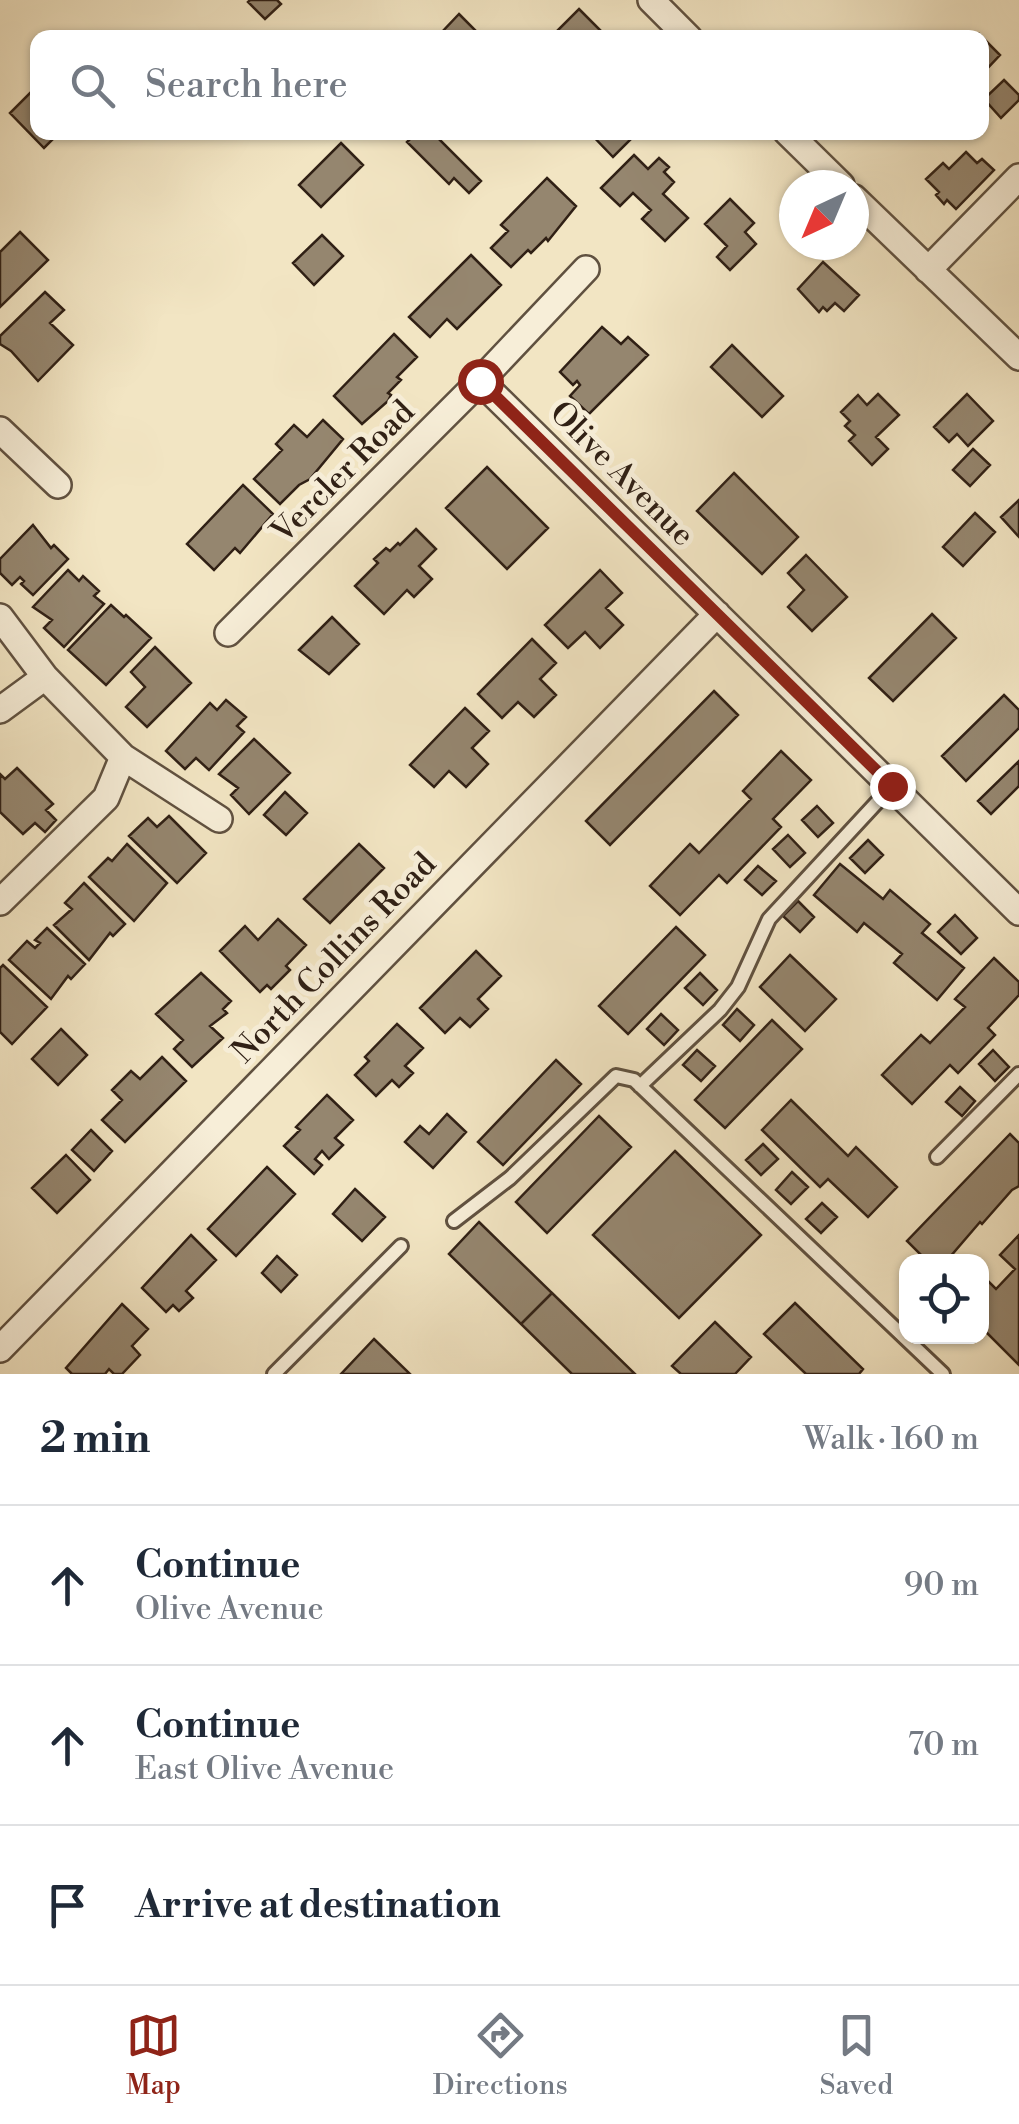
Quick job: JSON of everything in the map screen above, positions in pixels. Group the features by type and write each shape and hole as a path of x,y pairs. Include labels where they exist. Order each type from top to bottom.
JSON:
{"street":[{"path":"651,0 681,30"},
{"path":"795,140 826,170"},
{"path":"928,270 1019,176"},
{"path":"869,213 1019,357"},
{"name":"Vercler Road","path":"228,633 586,269"},
{"name":"Olive Avenue","path":"480,381 1019,912"},
{"path":"0,430 58,484"},
{"name":"North Collins Road","path":"0,1350 717,614"},
{"path":"0,617 45,677 122,757 219,819"},
{"path":"0,710 45,677"},
{"path":"0,902 106,798 122,757"}],"lane":[{"path":"640,1086 720,1010 738,987 770,918 892,786"},
{"path":"937,1157 1019,1074"},
{"path":"454,1221 510,1178 616,1076 634,1080 943,1374"},
{"path":"274,1374 401,1246"}],"building":[{"path":"250,0 277,0 281,4 265,19"},
{"path":"579,9 600,30 558,30"},
{"path":"459,14 475,30 444,30"},
{"path":"989,44 1000,55 989,67"},
{"path":"1004,80 1019,100 1001,118 989,105 989,94"},
{"path":"30,93 30,134 10,113"},
{"path":"36,140 52,140 44,148"},
{"path":"440,140 481,181 469,193 454,178 449,184 407,142"},
{"path":"597,140 630,140 613,157"},
{"path":"341,143 363,165 321,207 299,185"},
{"path":"966,152 977,163 982,159 994,170 956,209 947,200 944,204 926,179 943,163 949,169"},
{"path":"634,155 648,169 659,158 669,167 664,172 674,182 663,194 688,218 665,241 642,219 651,210 633,193 620,206 601,188"},
{"path":"547,178 576,206 548,241 546,238 531,253 528,250 511,267 491,248 508,231 501,225"},
{"path":"730,199 754,223 745,232 756,244 730,270 717,257 727,246 705,224"},
{"path":"20,232 48,260 0,307 0,252"},
{"path":"322,235 343,256 314,285 293,263"},
{"path":"471,255 501,285 457,329 447,319 430,337 409,317"},
{"path":"823,262 859,295 844,311 835,303 827,311 823,307 819,312 798,289"},
{"path":"45,292 64,310 50,323 73,345 38,381 0,344 0,336"},
{"path":"602,327 621,344 628,337 648,355 589,414 570,396 580,385 577,381 573,385 560,372"},
{"path":"394,334 417,357 397,377 401,380 388,393 388,401 362,424 334,396"},
{"path":"732,345 783,396 762,417 711,367"},
{"path":"878,394 899,415 876,437 888,449 872,465 849,441 855,435 845,426 850,421 841,412 858,395 867,405"},
{"path":"967,394 993,421 968,446 957,434 949,442 934,427"},
{"path":"323,420 343,439 310,479 280,504 254,479 282,450 276,444 294,425 307,437"},
{"path":"973,449 990,465 970,486 953,470"},
{"path":"487,467 548,528 507,569 446,508"},
{"path":"734,473 798,537 762,574 697,511"},
{"path":"243,485 273,514 240,553 235,548 214,570 187,544"},
{"path":"1019,500 1019,537 1001,517"},
{"path":"975,513 995,532 963,566 943,547"},
{"path":"33,525 51,548 54,545 68,559 33,595 21,584 24,581 20,577 12,585 0,573 0,559"},
{"path":"416,529 436,549 419,566 432,579 414,597 407,590 384,614 355,586 378,563 374,559 386,548 390,551 400,545"},
{"path":"806,555 847,597 812,631 788,607 804,590 788,573"},
{"path":"68,570 79,581 83,576 99,591 94,596 104,604 64,647 44,628 52,620 33,607"},
{"path":"600,570 622,593 606,608 623,625 600,648 585,632 568,648 545,625"},
{"path":"111,605 151,638 106,685 68,650"},
{"path":"932,614 956,638 893,701 869,678"},
{"path":"332,617 359,644 329,674 299,650"},
{"path":"532,639 556,663 540,679 556,695 534,717 518,702 502,718 478,694"},
{"path":"155,647 191,683 147,727 126,707 145,687 131,672"},
{"path":"714,691 738,715 610,845 586,821"},
{"path":"1004,695 1019,710 1019,728 966,781 942,756"},
{"path":"226,700 246,717 237,726 244,732 209,770 196,758 185,769 166,751 210,703 217,710"},
{"path":"465,708 489,731 472,748 488,764 466,787 449,771 434,787 410,765"},
{"path":"254,739 290,773 249,814 231,795 238,788 219,774"},
{"path":"781,751 811,780 773,819 781,827 727,883 719,875 680,915 650,886 690,844 699,853 751,799 743,791"},
{"path":"1019,761 1019,786 991,814 978,801"},
{"path":"17,768 53,804 46,810 56,820 45,832 35,823 23,834 0,812 0,774 5,779"},
{"path":"285,792 307,813 286,835 264,815"},
{"path":"817,806 833,823 818,837 802,820"},
{"path":"169,816 206,853 177,883 129,836 148,818 157,827"},
{"path":"788,835 805,853 790,867 773,849"},
{"path":"868,840 883,855 865,873 850,858"},
{"path":"127,844 167,883 134,921 89,877 108,858 112,861"},
{"path":"359,844 384,868 330,923 304,899"},
{"path":"840,864 883,899 890,890 930,924 922,933 964,968 937,1000 894,963 902,954 864,923 857,932 814,895"},
{"path":"758,866 776,881 762,895 745,880"},
{"path":"84,883 125,924 113,936 110,933 89,960 54,925 72,909 65,903"},
{"path":"798,901 814,917 800,932 783,916"},
{"path":"955,915 977,938 961,954 938,932"},
{"path":"278,919 306,945 286,966 290,970 271,989 267,985 260,992 220,951 245,926 258,940"},
{"path":"676,927 705,955 628,1034 599,1006"},
{"path":"47,928 85,964 71,979 68,976 51,999 9,960 27,941 35,948 40,943 35,940"},
{"path":"476,951 501,976 478,999 488,1009 470,1027 460,1018 445,1033 420,1008"},
{"path":"790,955 836,999 805,1031 760,987"},
{"path":"994,958 1019,982 1019,995 988,1028 995,1035 958,1073 950,1065 912,1104 882,1075 921,1035 930,1043 965,1007 955,999"},
{"path":"3,965 47,1007 12,1044 0,1032"},
{"path":"201,973 231,1001 223,1009 227,1013 210,1026 223,1038 192,1067 174,1049 183,1040 156,1014"},
{"path":"700,973 717,990 703,1005 685,988"},
{"path":"737,1009 754,1025 740,1041 723,1025"},
{"path":"661,1014 678,1030 664,1045 647,1029"},
{"path":"772,1020 802,1049 725,1128 695,1100"},
{"path":"397,1024 423,1048 405,1066 413,1073 399,1087 392,1080 376,1096 355,1075 369,1061 365,1057"},
{"path":"61,1029 87,1055 58,1085 32,1059"},
{"path":"697,1050 715,1066 701,1081 683,1065"},
{"path":"993,1050 1009,1067 995,1081 979,1064"},
{"path":"162,1057 186,1081 125,1142 102,1120 122,1100 112,1090 131,1071 140,1079"},
{"path":"556,1060 581,1084 503,1165 478,1142"},
{"path":"960,1087 975,1101 962,1116 946,1102"},
{"path":"327,1095 353,1120 335,1138 343,1145 329,1159 322,1151 315,1159 322,1165 314,1174 284,1146 300,1130 296,1127"},
{"path":"791,1100 848,1156 856,1147 897,1187 868,1217 828,1179 820,1187 762,1130"},
{"path":"447,1114 466,1132 433,1168 405,1142 420,1126 429,1134"},
{"path":"599,1116 631,1147 547,1233 516,1202"},
{"path":"91,1130 112,1151 94,1171 72,1150"},
{"path":"1010,1134 1019,1143 1019,1186 952,1254 920,1254 907,1241"},
{"path":"763,1144 778,1159 761,1175 746,1160"},
{"path":"675,1151 761,1235 679,1318 593,1235"},
{"path":"66,1155 90,1180 57,1213 32,1188"},
{"path":"267,1167 295,1194 236,1256 208,1229"},
{"path":"792,1172 808,1187 791,1204 776,1190"},
{"path":"355,1189 385,1217 362,1241 333,1214"},
{"path":"822,1203 837,1217 821,1233 806,1219"},
{"path":"479,1222 552,1293 521,1324 449,1254"},
{"path":"191,1235 216,1260 186,1291 193,1298 179,1311 173,1305 166,1312 142,1288"},
{"path":"1019,1235 1019,1365 989,1335 989,1282 996,1289 1015,1269 1000,1255"},
{"path":"277,1256 297,1275 281,1292 262,1273"},
{"path":"552,1293 635,1374 572,1374 521,1324"},
{"path":"795,1303 863,1369 859,1374 806,1374 764,1334"},
{"path":"122,1304 148,1329 132,1346 140,1355 122,1374 109,1369 105,1374 72,1374 66,1368"},
{"path":"715,1322 751,1357 735,1374 681,1374 672,1366"},
{"path":"374,1339 410,1374 341,1374"}],"route":[{"path":"480,381 892,786"}]}
